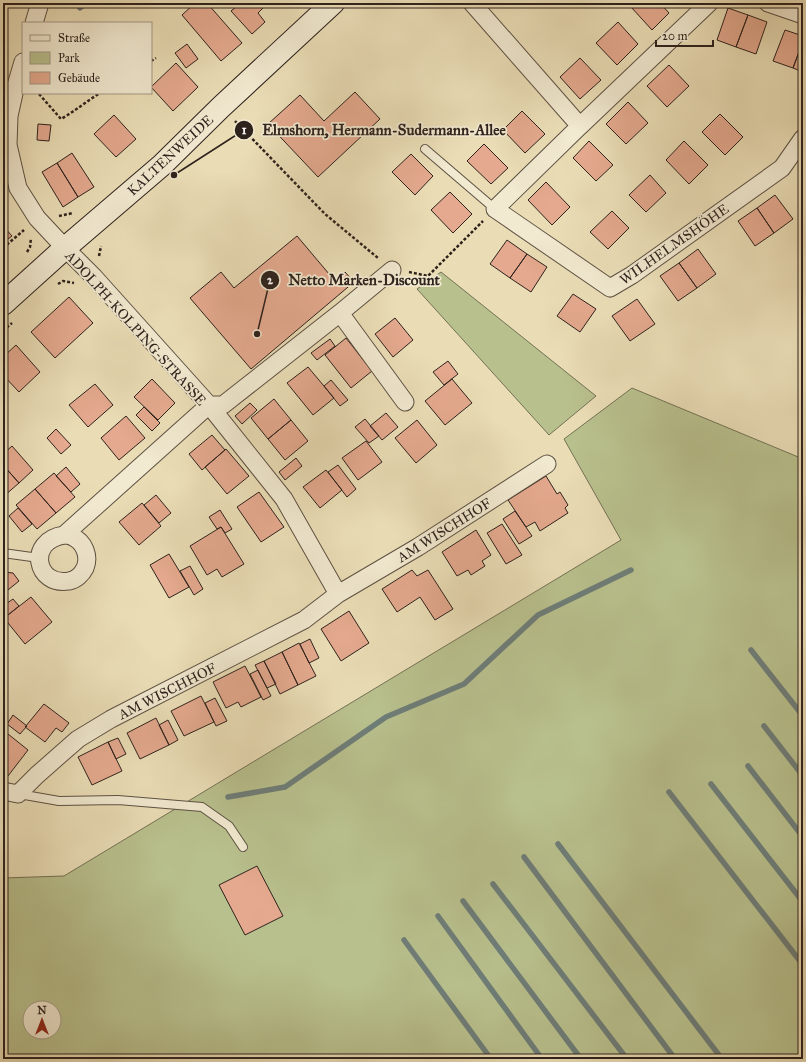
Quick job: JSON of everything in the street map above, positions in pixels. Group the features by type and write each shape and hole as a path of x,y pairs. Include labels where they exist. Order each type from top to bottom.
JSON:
{"main road":[{"name":"KALTENWEIDE","path":"3,304 162,164 333,3"}],"street":[{"path":"34,22 40,3"},
{"path":"472,3 580,126"},
{"path":"495,209 709,3"},
{"path":"768,3 803,15"},
{"name":"ADOLPH-KOLPING-STRASSE","path":"22,65 8,116 8,145 18,188 37,218 94,277 209,406 64,535 54,536 46,541 41,549 39,558"},
{"name":"WILHELMSHÖHE","path":"495,209 610,288 638,270 782,168 803,138"},
{"path":"209,406 223,405 392,270"},
{"path":"340,313 405,402"},
{"path":"209,406 284,499 338,594"},
{"name":"AM WISCHHOF","path":"11,792 37,775 78,739 111,720 304,620 338,594 418,546 547,464"},
{"path":"39,558 43,571 54,580 63,582 72,581 80,576 85,568 87,559 86,550 80,542 73,537 64,535"}],"lane":[{"path":"425,149 495,209"},
{"path":"3,553 39,558"},
{"path":"11,792 59,801 118,800 202,807 229,826 243,847"}],"path":[{"path":"152,60 156,58"},
{"path":"39,94 62,119 98,94"},
{"path":"221,107 325,214 392,270 428,276 495,209"},
{"path":"3,248 27,227"}],"green space":[{"path":"441,272 596,396 549,435 417,289"},
{"path":"632,388 803,459 803,1059 3,1059 3,878 64,876 621,540 564,439"}],"building":[{"path":"195,3 207,3 242,43 221,61 182,15"},
{"path":"241,3 268,3 258,13 265,22 252,34 231,11"},
{"path":"635,3 660,3 669,13 652,30 631,7"},
{"path":"728,8 748,15 736,47 717,40"},
{"path":"748,15 767,22 756,54 736,47"},
{"path":"618,22 638,44 617,65 596,43"},
{"path":"785,30 803,36 803,41 793,68 773,61"},
{"path":"803,41 803,72 793,68"},
{"path":"187,44 198,59 186,68 175,53"},
{"path":"580,58 601,80 580,99 560,77"},
{"path":"176,63 198,87 173,111 152,88 152,86"},
{"path":"669,65 689,86 667,107 647,86"},
{"path":"355,92 380,119 318,177 268,124 300,95 324,121"},
{"path":"628,102 648,123 626,144 606,124"},
{"path":"522,111 545,134 525,153 503,130"},
{"path":"720,114 743,137 725,155 702,132"},
{"path":"114,115 136,139 116,157 94,134"},
{"path":"38,124 51,125 49,141 37,140"},
{"path":"589,141 613,165 596,181 573,158"},
{"path":"684,141 708,165 689,184 666,160"},
{"path":"484,144 508,168 491,184 467,161"},
{"path":"72,153 94,187 78,197 57,163"},
{"path":"411,154 433,176 415,195 392,172"},
{"path":"57,163 78,197 63,207 42,172"},
{"path":"650,175 666,193 646,212 629,195"},
{"path":"546,182 570,207 552,225 528,200"},
{"path":"450,192 472,214 453,233 431,210"},
{"path":"775,195 793,219 774,233 757,208"},
{"path":"757,208 774,233 755,246 738,221"},
{"path":"612,211 629,228 608,249 590,232"},
{"path":"3,226 12,236 3,243"},
{"path":"297,236 335,281 345,272 354,282 251,369 190,298 221,272 234,288"},
{"path":"507,240 527,254 510,278 490,264"},
{"path":"698,249 716,274 697,288 679,263"},
{"path":"527,254 547,267 531,292 510,278"},
{"path":"679,263 697,288 678,301 660,276"},
{"path":"573,294 596,309 580,332 557,316"},
{"path":"69,297 93,323 55,358 31,332"},
{"path":"637,299 655,324 630,341 612,316"},
{"path":"395,318 413,340 393,357 375,334"},
{"path":"346,338 372,371 351,388 325,355"},
{"path":"330,339 335,346 317,360 311,353"},
{"path":"16,345 40,372 19,392 3,375 3,357"},
{"path":"448,361 458,374 444,385 433,372"},
{"path":"308,367 334,398 313,415 287,383"},
{"path":"152,379 175,403 158,420 134,397"},
{"path":"452,379 472,403 445,425 425,401"},
{"path":"331,380 348,400 340,406 324,386"},
{"path":"95,384 113,405 88,427 69,405"},
{"path":"274,399 291,420 268,439 251,418"},
{"path":"250,403 257,410 242,424 235,416"},
{"path":"144,407 160,423 152,431 136,415"},
{"path":"386,413 398,427 382,440 370,426"},
{"path":"126,416 145,438 119,460 101,438"},
{"path":"365,419 379,436 369,443 355,427"},
{"path":"291,420 308,441 285,460 268,439"},
{"path":"417,420 437,445 416,463 395,438"},
{"path":"56,429 71,445 61,454 47,438"},
{"path":"212,435 225,450 202,470 189,454"},
{"path":"366,441 382,462 358,480 342,458"},
{"path":"12,446 33,470 19,483 3,465 3,454"},
{"path":"226,449 249,476 227,494 205,467"},
{"path":"296,458 302,466 285,480 279,472"},
{"path":"3,465 19,483 4,496 3,494"},
{"path":"338,465 356,489 347,497 328,472"},
{"path":"66,467 80,484 71,492 56,476"},
{"path":"326,470 342,490 320,508 303,487"},
{"path":"54,473 75,497 56,513 35,489"},
{"path":"546,476 557,494 560,492 568,505 565,508 568,513 540,531 535,522 526,527 508,500"},
{"path":"35,489 56,513 37,529 16,505"},
{"path":"259,492 284,527 261,542 237,507"},
{"path":"156,495 171,513 159,523 144,505"},
{"path":"142,503 161,526 139,545 119,522"},
{"path":"18,508 32,524 22,532 9,516"},
{"path":"220,510 232,529 225,533 221,527 217,529 209,517"},
{"path":"515,511 532,536 519,544 503,519"},
{"path":"502,524 522,555 506,564 487,533"},
{"path":"221,527 244,564 222,577 217,569 207,575 190,546"},
{"path":"476,530 491,555 482,561 485,566 471,575 468,570 457,576 442,552"},
{"path":"169,554 189,587 169,598 150,565"},
{"path":"190,566 203,589 194,595 180,571"},
{"path":"412,570 417,576 428,570 453,609 435,620 420,597 397,612 382,589"},
{"path":"3,572 13,573 19,581 3,594"},
{"path":"31,597 52,622 25,644 4,618"},
{"path":"13,599 19,606 3,619 3,606"},
{"path":"349,611 369,643 341,661 321,629"},
{"path":"310,639 319,658 309,663 300,644"},
{"path":"299,643 316,676 298,685 282,652"},
{"path":"282,652 298,685 280,694 264,661"},
{"path":"264,661 276,684 267,688 255,665"},
{"path":"245,666 261,697 241,707 238,702 226,708 213,682"},
{"path":"258,670 271,696 263,700 250,674"},
{"path":"201,696 214,722 184,736 171,711"},
{"path":"215,698 227,721 216,726 205,703"},
{"path":"44,704 69,723 62,732 56,728 45,742 25,727"},
{"path":"13,715 27,726 20,734 7,724"},
{"path":"156,718 169,745 140,759 127,733"},
{"path":"168,720 178,740 169,745 159,725"},
{"path":"8,734 28,750 8,776 3,771 3,740"},
{"path":"118,738 126,754 116,759 108,742"},
{"path":"108,742 122,771 92,785 78,757"},
{"path":"257,866 283,916 245,935 219,885"}],"waterway":[{"path":"80,8 86,3"},
{"path":"228,797 285,787 386,717 464,684 538,615 631,570"},
{"path":"751,650 803,716"},
{"path":"764,726 803,776"},
{"path":"748,766 803,837"},
{"path":"711,784 803,902"},
{"path":"669,792 803,965"},
{"path":"558,844 722,1059"},
{"path":"524,857 675,1059"},
{"path":"493,884 627,1059"},
{"path":"463,901 581,1059"},
{"path":"438,916 542,1059"},
{"path":"404,940 491,1059"}],"place":[{"name":"Elmshorn, Hermann-Sudermann-Allee","path":"174,175"},
{"name":"Netto Marken-Discount","path":"257,334"}]}
